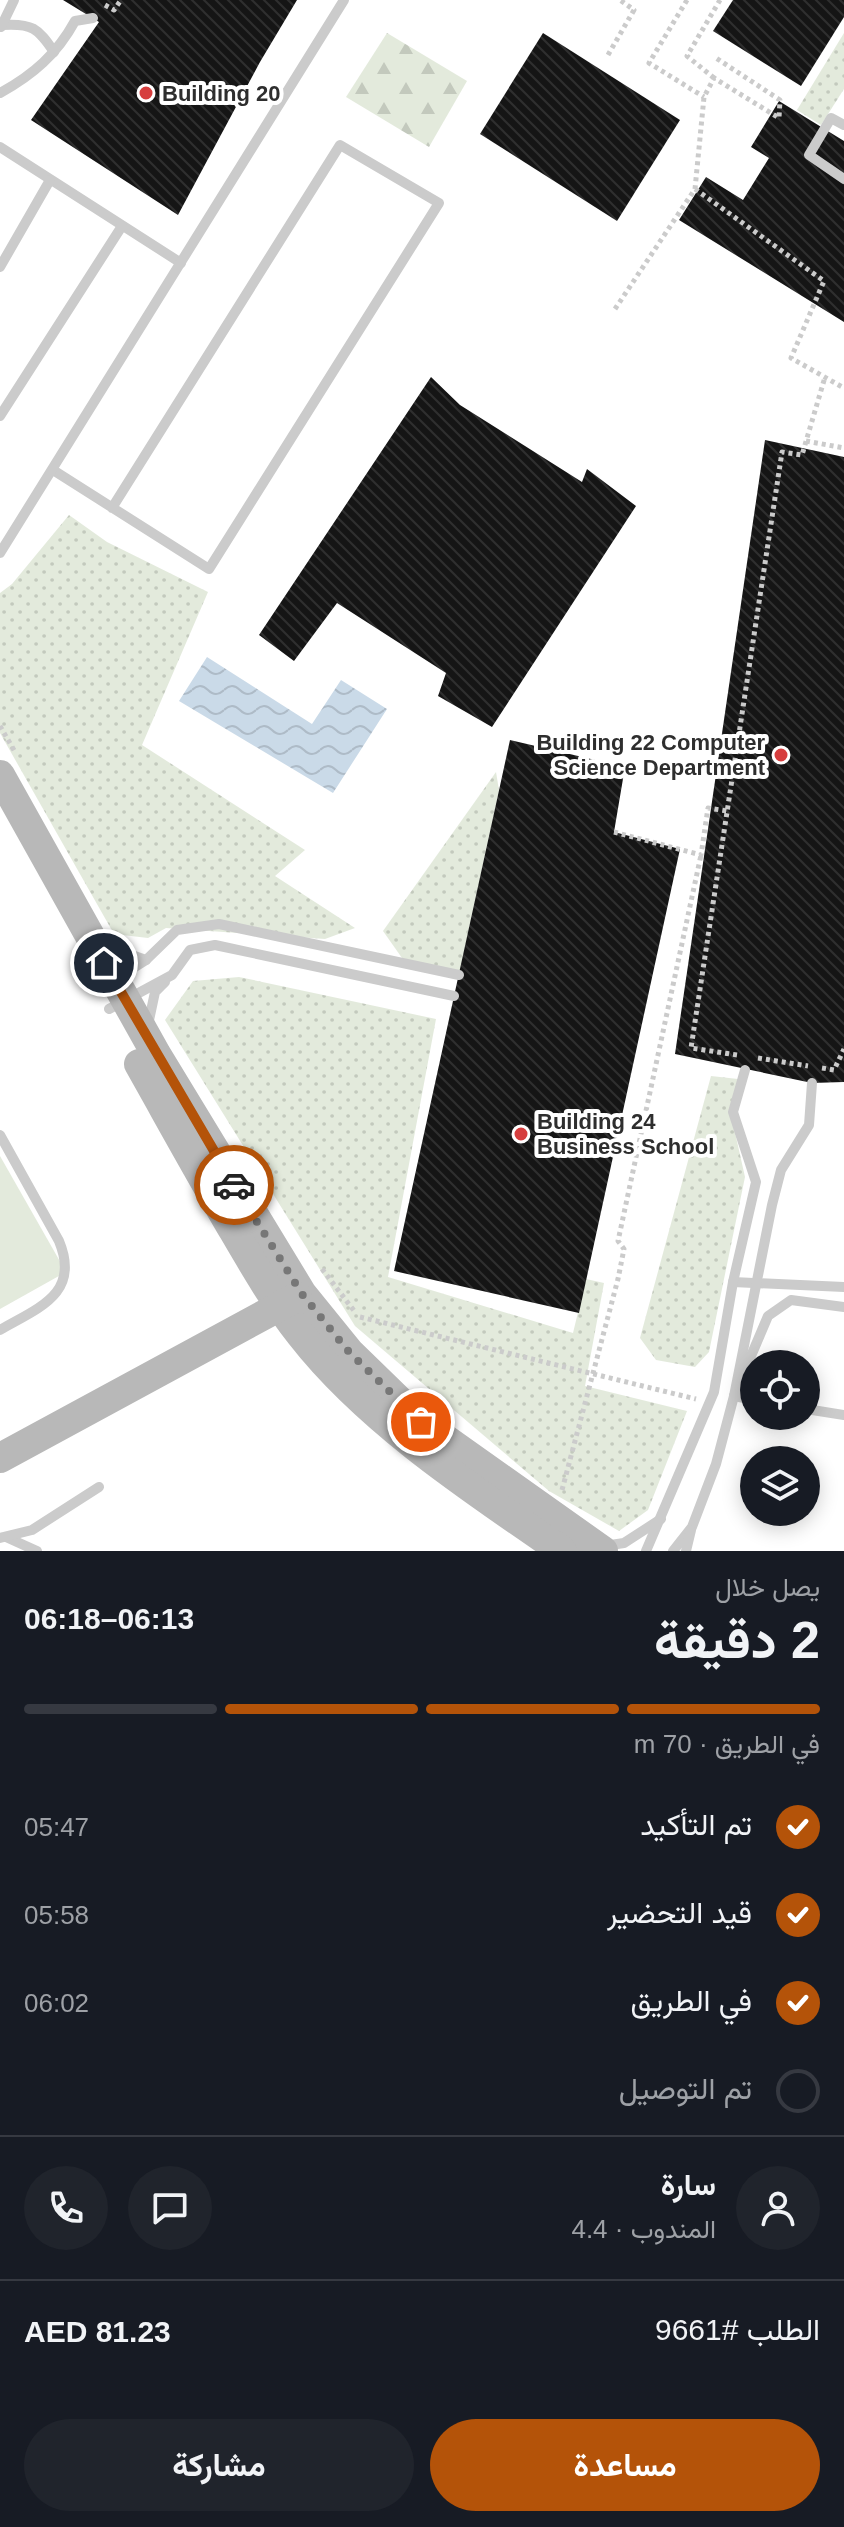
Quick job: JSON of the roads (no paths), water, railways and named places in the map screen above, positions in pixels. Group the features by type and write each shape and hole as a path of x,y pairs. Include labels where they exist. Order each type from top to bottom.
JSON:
{"street":[{"path":"11,770 94,945 112,995 203,1178 292,1301 421,1422 600,1549"},
{"path":"0,815 112,995 156,1054 292,1301 300,1335 337,1377 389,1422 464,1483 562,1551"},
{"path":"0,1458 292,1301"}],"lane":[{"path":"14,0 1,27 30,25 44,36 54,52"},
{"path":"0,553 344,0"},
{"path":"0,93 23,80 54,52 75,21 93,18"},
{"path":"844,125 831,118 809,155 844,179"},
{"path":"53,470 112,508 209,569 439,203 340,145 112,508"},
{"path":"0,147 181,263"},
{"path":"0,267 50,180"},
{"path":"0,416 122,226"},
{"path":"112,995 131,968 146,960 177,930 219,924 459,975"},
{"path":"94,945 103,945 146,960"},
{"path":"156,1054 148,1028 155,992 190,950 215,945 454,996"},
{"path":"112,995 172,975"},
{"path":"646,1551 714,1392 733,1282 756,1182 733,1112 745,1070"},
{"path":"686,1551 716,1464 734,1396 781,1170 809,1125 812,1083"},
{"path":"0,1135 59,1241 65,1256 66,1272 59,1290 48,1303 0,1330"},
{"path":"733,1282 844,1287"},
{"path":"734,1396 768,1316 791,1300 844,1307"},
{"path":"734,1396 740,1397"},
{"path":"820,1411 844,1415"},
{"path":"3,1538 32,1530 99,1487"},
{"path":"600,1549 624,1543 662,1518"},
{"path":"673,1551 692,1527"},
{"path":"3,1538 37,1551"}],"water":[{"path":"207,657 312,724 341,680 387,709 333,793 179,701"}],"place":[{"name":"Building 20","path":"146,93"},
{"name":"Building 22 Computer Science Department","path":"781,755"},
{"name":"Building 24 Business School","path":"521,1134"}]}
